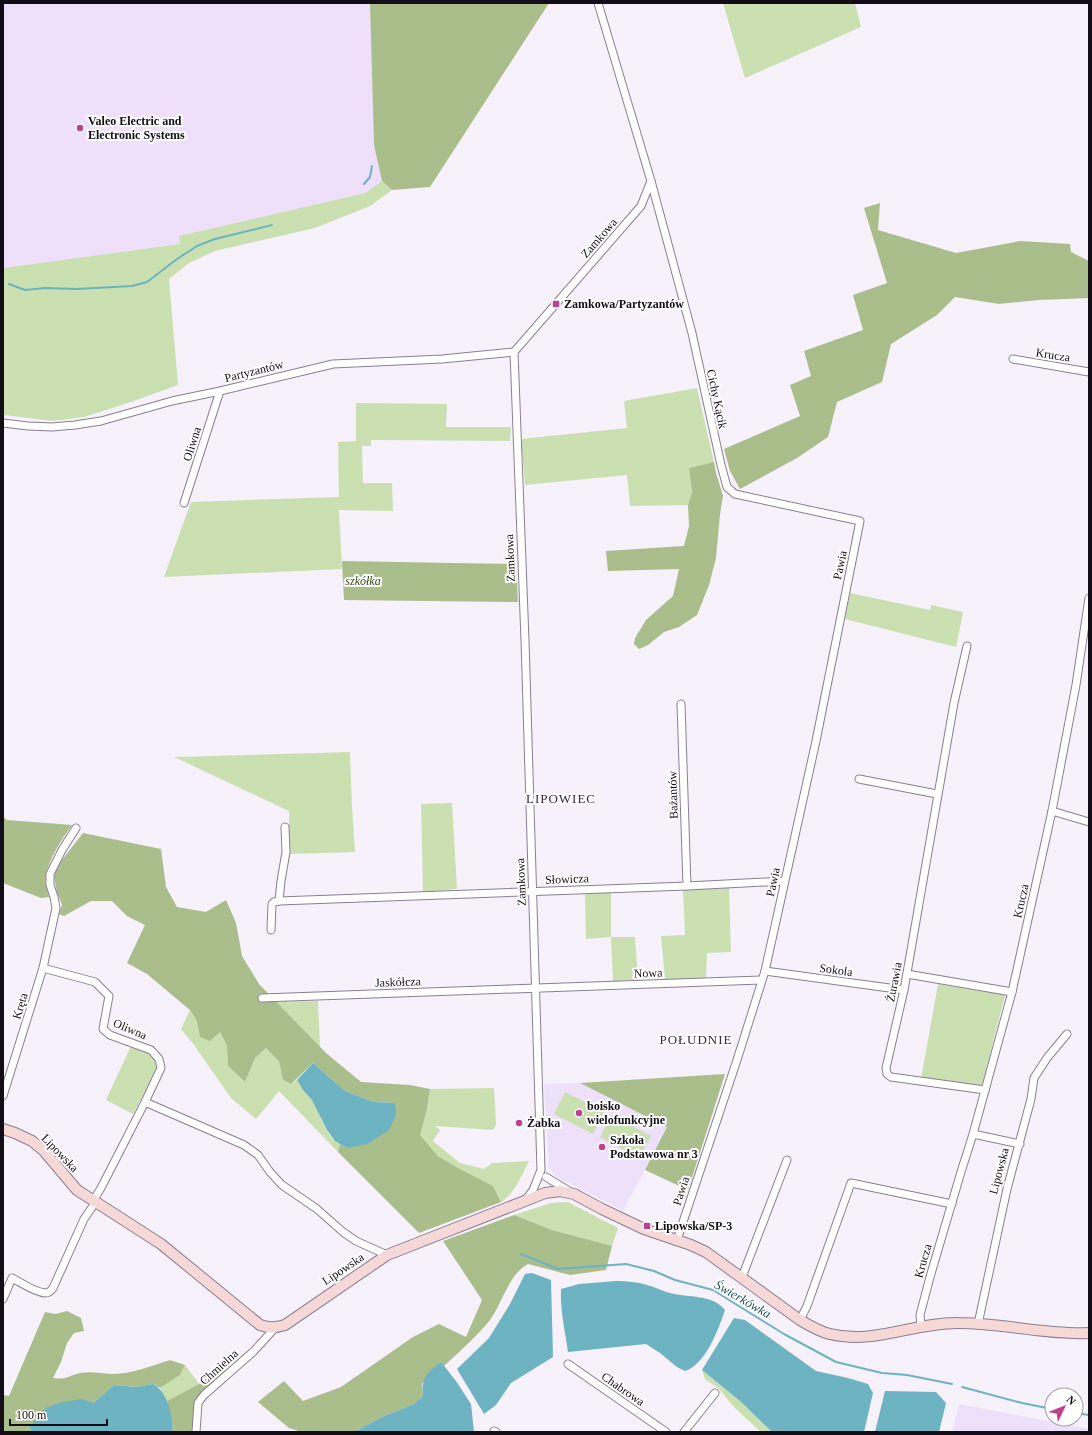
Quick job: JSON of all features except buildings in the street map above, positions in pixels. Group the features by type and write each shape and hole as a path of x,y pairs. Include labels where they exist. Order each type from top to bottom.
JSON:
{"street":[{"path":"598,3 651,181"},
{"name":"Zamkowa","path":"525,1201 542,1178 514,352 641,206 651,181"},
{"name":"Cichy Kącik","path":"651,181 692,333 717,451 727,487 735,494 860,521"},
{"name":"Partyzantów","path":"3,423 52,427 101,421 172,401 333,364 442,359 514,352"},
{"name":"Krucza","path":"1013,359 1089,372"},
{"name":"Oliwna","path":"184,503 220,391"},
{"name":"Pawia","path":"677,1240 765,971 816,741 860,521"},
{"name":"Krucza","path":"921,1326 920,1314 973,1134 1012,992 1052,811 1076,685 1089,598"},
{"name":"Żurawia","path":"967,646 954,703 937,794 904,990 886,1068 887,1074 891,1077 985,1090"},
{"name":"Bażantów","path":"681,704 687,886"},
{"path":"859,779 937,794"},
{"path":"1052,811 1089,822"},
{"path":"271,930 272,904 279,901 286,852 284,827"},
{"path":"43,968 56,908 50,884 50,874 58,856 76,828"},
{"name":"Słowicza","path":"279,901 784,881"},
{"name":"Oliwna","path":"43,968 95,982 109,996 103,1029 110,1035 151,1050 160,1059 161,1068 145,1102"},
{"name":"Kręta","path":"3,1096 43,968"},
{"name":"Sokola","path":"765,971 904,990"},
{"path":"907,974 1012,992"},
{"name":"Nowa","path":"535,988 761,980"},
{"name":"Jaskółcza","path":"262,998 535,988"},
{"name":"Lipowska","path":"978,1324 1007,1190 1031,1099 1034,1078 1047,1058 1067,1034"},
{"path":"3,1299 12,1278 37,1290 46,1293 50,1292 84,1218 94,1202 145,1102 244,1145 258,1155 270,1172 282,1185 317,1209 343,1232 356,1241 387,1255"},
{"name":"Lipowska","path":"3,1130 15,1133 32,1141 44,1151 77,1190 161,1244 260,1325 275,1328 285,1325 387,1255 546,1193 560,1191 574,1194 644,1229 706,1252 800,1320 829,1334 845,1337 862,1337 952,1322 1056,1333 1089,1333"},
{"path":"973,1134 1020,1144"},
{"path":"742,1278 787,1160"},
{"path":"546,1193 540,1185 542,1178 574,1194"},
{"path":"800,1320 808,1306 852,1182 952,1204"},
{"name":"Chmielna","path":"196,1432 198,1404 204,1395 249,1356 275,1328"},
{"name":"Chabrowa","path":"568,1364 666,1432"},
{"path":"684,1432 715,1392"}],"shaded area":[{"path":"3,3 370,3 374,145 382,181 365,193 179,236 180,244 3,268"},
{"name":"Szkoła Podstawowa nr 3","path":"580,1083 667,1127 623,1211 557,1177 549,1168 544,1084"},
{"path":"959,1404 1044,1420 1044,1427 1079,1427 1089,1429 1089,1432 952,1432"}],"green space":[{"path":"370,3 549,3 430,187 392,190 382,181 374,145"},
{"path":"723,3 855,3 861,27 745,78"},
{"path":"382,181 392,190 370,206 315,228 215,251 189,263 169,279 178,385 84,417 53,421 3,415 3,268 180,244 179,236 365,193"},
{"path":"880,203 878,230 956,253 1020,241 1070,244 1071,252 1089,261 1089,298 1039,300 999,304 955,297 937,315 891,344 882,382 837,402 828,437 797,458 740,489 730,471 724,449 800,416 790,385 811,376 804,351 863,330 853,295 887,283 864,208"},
{"path":"697,388 714,462 689,468 692,492 688,505 630,506 627,475 525,485 521,439 627,428 624,401"},
{"path":"356,403 447,404 446,427 511,427 510,441 371,440 371,446 362,446 363,483 392,483 393,511 339,510 342,569 164,577 191,502 339,497 338,442 356,441"},
{"path":"714,462 723,496 716,558 709,585 697,615 679,627 664,632 648,645 639,649 634,644 635,638 646,620 673,596 679,569 608,571 606,551 684,546 689,526 688,505 692,492 689,468"},
{"name":"szkółka","path":"342,561 516,564 518,602 344,600"},
{"path":"850,593 930,610 931,605 963,612 956,647 845,619"},
{"path":"350,752 355,852 289,854 289,811 174,757"},
{"path":"452,803 457,889 423,892 421,804"},
{"path":"3,817 7,820 72,825 56,849 50,862 45,878 49,897 41,898 3,883"},
{"path":"83,833 161,849 166,887 177,907 206,912 226,900 236,923 242,956 259,984 326,1053 361,1082 410,1085 430,1089 427,1109 420,1135 438,1156 493,1186 501,1202 419,1233 338,1152 340,1144 347,1148 395,1103 374,1102 345,1091 313,1063 291,1084 283,1080 279,1061 266,1048 255,1058 245,1082 228,1066 227,1046 220,1032 210,1041 200,1037 197,1021 190,1010 147,974 127,963 145,925 127,916 112,901 91,901 64,916 59,914 62,905 57,892 54,877 58,865"},
{"path":"729,887 731,952 707,953 706,979 665,979 661,936 685,935 683,890"},
{"path":"611,892 611,937 586,939 585,894"},
{"path":"611,937 635,937 638,980 613,981"},
{"path":"938,984 1005,995 982,1086 921,1079"},
{"path":"318,1001 320,1048 276,1002"},
{"path":"190,1010 197,1021 201,1037 220,1032 227,1046 228,1066 245,1082 255,1058 266,1048 280,1061 283,1080 291,1084 297,1080 312,1100 330,1135 340,1144 338,1152 279,1091 256,1119 231,1098 181,1029"},
{"path":"131,1046 152,1055 157,1062 158,1067 133,1114 106,1100"},
{"path":"725,1074 688,1190 645,1170 667,1127 580,1083"},
{"path":"494,1088 496,1125 493,1130 435,1126 440,1130 433,1141 460,1163 484,1169 492,1163 529,1161 514,1189 506,1199 501,1202 493,1186 438,1156 419,1135 427,1109 430,1089"},
{"name":"boisko wielofunkcyjne","path":"565,1092 604,1112 593,1134 554,1114"},
{"path":"611,1115 651,1136 639,1158 600,1137"},
{"path":"568,1202 618,1228 612,1246 552,1230 514,1215 551,1203"},
{"path":"514,1215 552,1230 612,1246 606,1270 570,1275 528,1264 521,1269 506,1289 494,1313 485,1326 444,1366 441,1362 422,1384 423,1396 414,1404 384,1416 354,1432 302,1432 289,1428 258,1402 284,1381 303,1401 341,1387 413,1337 439,1324 466,1337 482,1300 443,1241"},
{"path":"67,1311 81,1318 84,1331 74,1333 67,1343 61,1362 53,1378 65,1378 84,1372 111,1374 126,1373 170,1360 185,1365 180,1375 160,1388 153,1384 136,1387 114,1385 93,1403 30,1426 31,1432 3,1432 3,1395 9,1396 45,1312 55,1314"},
{"path":"185,1365 199,1384 167,1401 160,1388 180,1375"},
{"path":"221,1367 227,1372 195,1406 193,1414 194,1432 173,1432 167,1401 199,1384"},
{"path":"702,1370 740,1401 772,1432 761,1432 734,1407 719,1389 705,1379"}],"water":[{"path":"313,1063 345,1091 374,1102 395,1103 396,1115 389,1130 367,1144 347,1148 335,1141 327,1130 312,1100 297,1080"},
{"path":"532,1273 551,1280 553,1357 511,1383 496,1405 484,1414 457,1369 489,1338 510,1304 525,1274"},
{"path":"616,1281 643,1284 677,1295 700,1297 714,1301 720,1305 725,1310 722,1318 715,1336 705,1354 699,1361 685,1371 677,1367 646,1344 568,1352 562,1313 561,1289 579,1284"},
{"path":"734,1318 745,1320 816,1371 868,1384 873,1393 864,1432 772,1432 740,1401 702,1370"},
{"path":"441,1362 471,1404 474,1432 354,1432 384,1416 414,1404 423,1396 423,1384 426,1376"},
{"path":"153,1384 163,1393 169,1405 173,1432 31,1432 30,1426 46,1408 62,1402 82,1399 93,1403 114,1385 136,1387"},
{"path":"885,1391 936,1392 946,1403 939,1432 875,1432"}],"waterway":[{"path":"364,184 370,177 372,166"},
{"path":"9,284 25,290 45,288 77,289 132,286 147,282 197,246 215,239 272,225"},
{"name":"Świerkówka","path":"521,1254 558,1269 626,1264 654,1271 675,1280 713,1290 784,1334 836,1362 882,1373 907,1375 952,1384"},
{"name":"Świerkówka","path":"962,1387 1044,1407"},
{"name":"Świerkówka","path":"1084,1414 1089,1415"}],"place":[{"name":"Valeo Electric and Electronic Systems","path":"80,128"},
{"name":"Zamkowa/Partyzantów","path":"556,304"},
{"name":"boisko wielofunkcyjne","path":"579,1113"},
{"name":"Żabka","path":"519,1123"},
{"name":"Szkoła Podstawowa nr 3","path":"602,1147"},
{"name":"Lipowska/SP-3","path":"647,1226"}],"district":[{"name":"LIPOWIEC","path":"561,798"},
{"name":"POŁUDNIE","path":"696,1039"}]}
